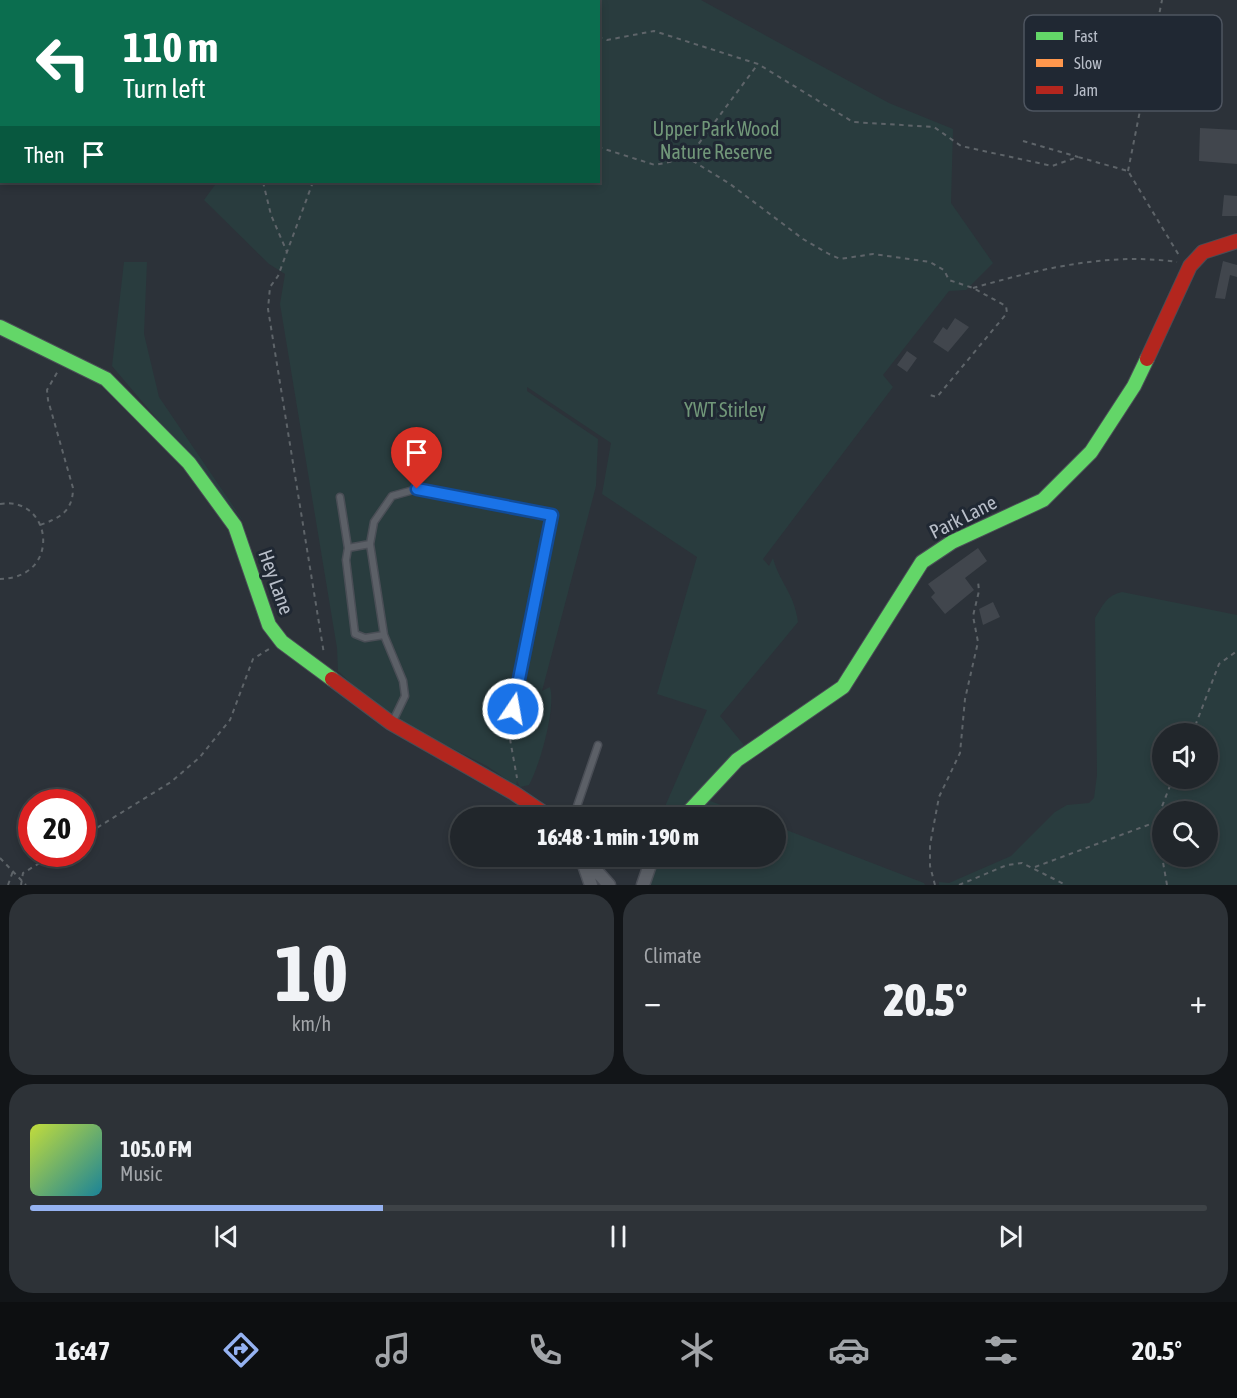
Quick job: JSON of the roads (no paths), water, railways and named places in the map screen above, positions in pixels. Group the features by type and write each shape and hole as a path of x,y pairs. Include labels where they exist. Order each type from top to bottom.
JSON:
{"street":[{"name":"Park Lane","path":"693,807 737,759 843,687 922,562 952,542 1043,500 1091,452 1134,386 1190,266 1203,252 1237,241"},
{"name":"Hey Lane","path":"0,327 106,379 189,463 235,526 269,625 282,642 391,723 535,807"},
{"path":"585,867 591,885"},
{"path":"593,867 609,885"},
{"path":"643,885 649,867"}],"lane":[{"path":"391,723 405,696 403,681 391,658 384,635 370,544 374,522 392,496 417,489 552,515 508,730"},
{"path":"340,497 348,548 346,560 355,634 365,638 384,635"},
{"path":"348,548 370,544"},
{"path":"577,807 598,745"}],"park label":[{"name":"Upper Park Wood Nature Reserve","path":"716,140"},
{"name":"YWT Stirley","path":"725,410"}]}
